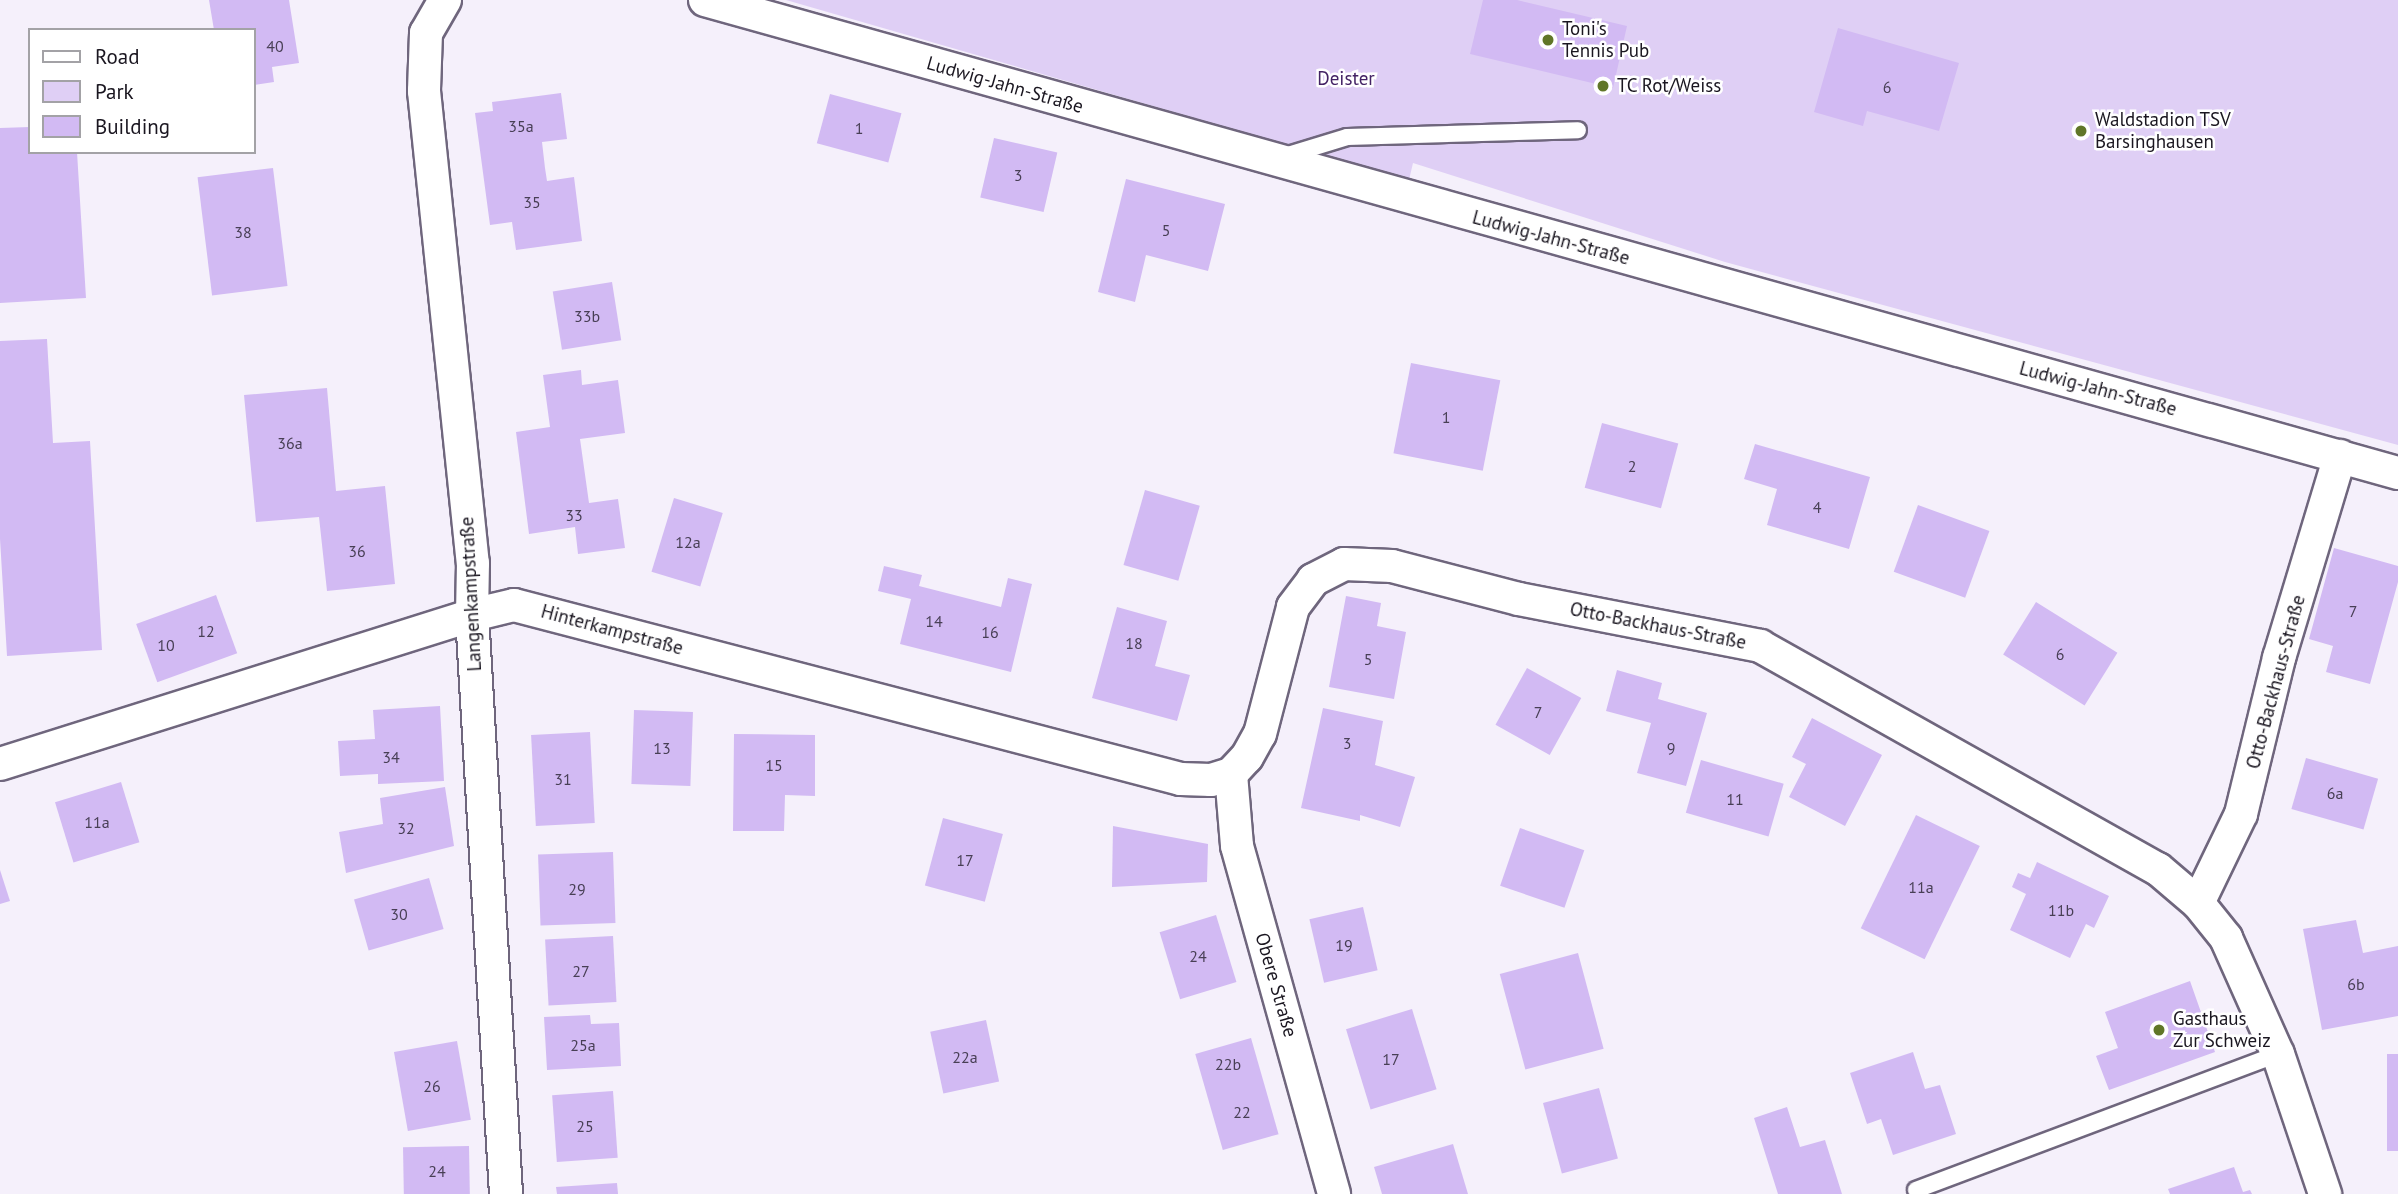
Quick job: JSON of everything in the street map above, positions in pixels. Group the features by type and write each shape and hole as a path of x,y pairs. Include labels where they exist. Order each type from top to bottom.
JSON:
{"street":[{"name":"Langenkampstraße","path":"445,0 426,33 424,91 473,563 472,615 506,1194"},
{"name":"Ludwig-Jahn-Straße","path":"705,0 2398,473"},
{"name":"Otto-Backhaus-Straße","path":"2198,903 2241,814 2279,658 2340,456"},
{"name":"Otto-Backhaus-Straße","path":"1230,774 1247,757 1260,734 1293,607 1313,580 1343,564 1392,566 1519,598 1760,646 2158,869 2198,903 2226,938 2278,1054 2325,1194"},
{"name":"Hinterkampstraße","path":"0,764 472,615 514,605 1181,779 1211,780 1230,774"},
{"name":"Obere Straße","path":"1230,774 1237,846 1334,1194"}],"lane":[{"path":"1273,160 1348,137 1578,130"},
{"path":"1916,1190 2278,1054"}],"green space":[{"name":"Waldstadion TSV Barsinghausen","path":"786,0 2398,0 2398,445 1725,262 1413,163 1409,180"}],"building":[{"path":"209,0 289,0 299,63 272,67 274,82 256,85 256,28 214,28"},
{"path":"1483,0 1517,0 1627,26 1613,88 1470,54"},
{"path":"1838,28 1959,63 1939,131 1867,111 1863,126 1814,112"},
{"path":"561,93 567,139 542,142 545,168 547,181 574,177 582,241 516,250 512,222 490,225 475,113 493,111 492,102"},
{"path":"830,94 901,113 888,162 817,143"},
{"path":"28,127 28,154 77,154 86,298 0,303 0,128"},
{"path":"994,138 1057,153 1044,212 980,197"},
{"path":"273,168 288,286 212,295 198,177"},
{"path":"1126,179 1225,204 1208,271 1146,255 1135,302 1098,292"},
{"path":"612,282 621,340 562,350 553,291"},
{"path":"47,339 53,443 90,441 102,650 7,656 0,539 0,341"},
{"path":"1411,363 1500,380 1483,471 1393,453"},
{"path":"581,370 582,385 618,380 625,433 580,439 589,503 618,499 625,548 578,554 575,527 529,534 516,432 550,427 543,375"},
{"path":"327,388 336,491 385,486 395,584 327,591 319,517 256,522 244,395"},
{"path":"1602,423 1678,443 1661,508 1585,488"},
{"path":"1755,444 1870,477 1849,549 1767,525 1777,489 1744,479"},
{"path":"1145,490 1200,506 1178,581 1124,565"},
{"path":"674,498 723,513 700,587 651,572"},
{"path":"1918,505 1989,531 1965,598 1894,572"},
{"path":"2334,548 2398,566 2398,582 2370,684 2326,672 2333,646 2309,639"},
{"path":"884,566 922,575 919,586 1001,607 1008,578 1032,584 1011,672 900,644 911,599 878,591"},
{"path":"216,595 237,653 157,682 136,624"},
{"path":"1346,596 1381,603 1377,626 1406,632 1394,699 1329,687"},
{"path":"2036,602 2117,653 2085,705 2003,655"},
{"path":"1117,607 1167,621 1155,666 1190,675 1177,721 1092,698"},
{"path":"1527,668 1581,698 1550,755 1495,725"},
{"path":"1617,670 1662,683 1658,699 1707,713 1686,786 1637,773 1651,723 1606,711"},
{"path":"440,706 444,781 378,784 378,774 340,776 338,741 375,739 373,710"},
{"path":"1323,708 1383,721 1375,765 1415,777 1400,827 1360,815 1360,821 1301,808"},
{"path":"634,710 693,712 690,786 631,784"},
{"path":"1812,718 1882,755 1845,826 1789,797 1806,764 1792,757"},
{"path":"590,732 595,823 536,826 531,735"},
{"path":"734,734 815,735 815,796 785,795 784,831 733,831"},
{"path":"2306,758 2378,779 2363,830 2291,809"},
{"path":"1701,760 1784,784 1769,837 1686,813"},
{"path":"121,782 139,842 73,862 55,802"},
{"path":"445,787 454,846 346,873 339,832 383,824 380,798"},
{"path":"1916,815 1980,846 1925,959 1861,928"},
{"path":"943,818 1003,834 985,902 925,886"},
{"path":"1113,826 1208,844 1207,882 1112,887"},
{"path":"1520,828 1584,850 1564,908 1500,886"},
{"path":"613,852 615,923 541,926 538,855"},
{"path":"2037,862 2109,896 2094,928 2086,924 2070,958 2010,930 2026,894 2012,887 2018,873 2030,878"},
{"path":"0,870 10,901 0,904"},
{"path":"429,878 444,929 369,950 354,899"},
{"path":"1363,907 1378,970 1324,983 1309,919"},
{"path":"1216,915 1236,982 1180,999 1160,932"},
{"path":"2356,920 2363,953 2398,946 2398,1016 2322,1030 2303,929"},
{"path":"613,936 616,1002 549,1005 545,940"},
{"path":"1578,953 1604,1049 1525,1070 1500,974"},
{"name":"Gasthaus Zur Schweiz","path":"2190,981 2215,1052 2109,1090 2096,1056 2118,1048 2105,1012"},
{"path":"1412,1009 1437,1089 1371,1110 1346,1029"},
{"path":"590,1015 591,1024 619,1023 621,1066 547,1070 544,1017"},
{"path":"986,1020 999,1082 943,1093 930,1032"},
{"path":"1251,1038 1279,1134 1223,1150 1195,1054"},
{"path":"457,1041 471,1120 408,1131 394,1052"},
{"path":"1913,1052 1925,1089 1940,1085 1956,1134 1893,1155 1881,1119 1867,1124 1850,1073"},
{"path":"2387,1054 2398,1054 2398,1151 2387,1151"},
{"path":"1599,1088 1618,1159 1562,1174 1543,1103"},
{"path":"613,1091 618,1158 557,1162 552,1095"},
{"path":"1787,1107 1800,1147 1825,1140 1842,1194 1778,1194 1754,1118"},
{"path":"1453,1144 1468,1194 1382,1194 1374,1167"},
{"path":"469,1146 470,1194 404,1194 403,1147"},
{"path":"2234,1167 2243,1192 2250,1190 2252,1194 2170,1194 2168,1189"},
{"path":"617,1183 618,1194 557,1194 556,1187"}],"place":[{"name":"Toni's Tennis Pub","path":"1548,40"},
{"name":"TC Rot/Weiss","path":"1603,86"},
{"name":"Waldstadion TSV Barsinghausen","path":"2081,131"},
{"name":"Gasthaus Zur Schweiz","path":"2159,1030"}],"park label":[{"name":"Deister","path":"1346,79"}]}
